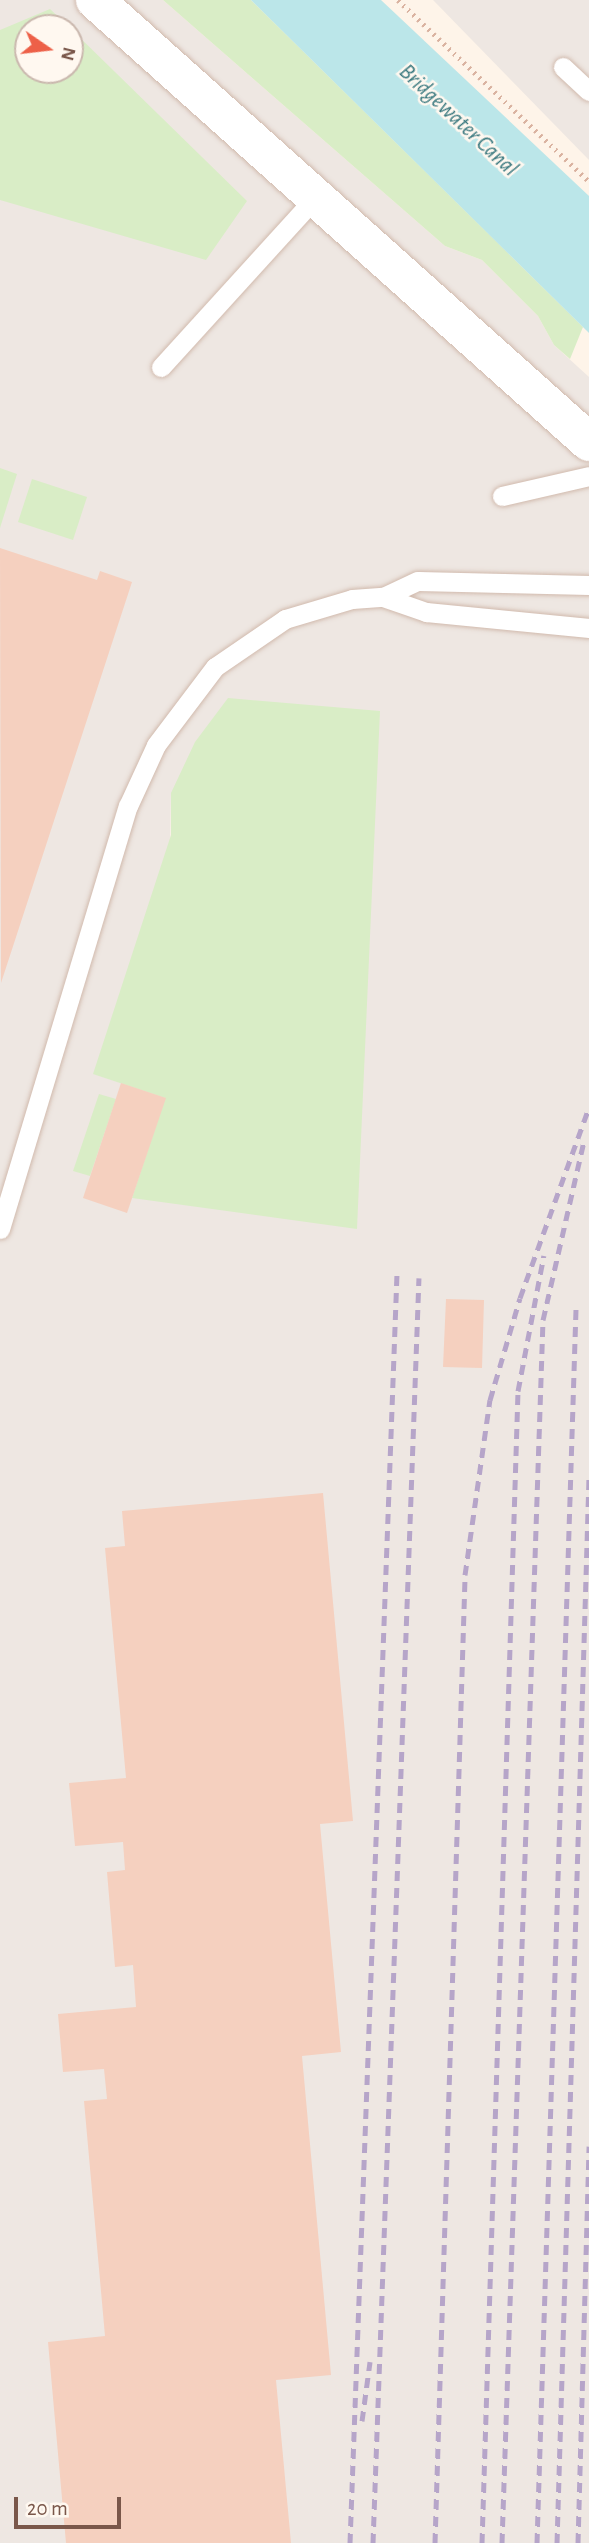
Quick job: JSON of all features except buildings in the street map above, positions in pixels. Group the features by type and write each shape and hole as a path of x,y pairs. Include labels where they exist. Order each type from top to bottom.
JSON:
{"street":[{"path":"95,0 589,442"}],"lane":[{"path":"563,67 589,91"},
{"path":"161,367 315,198"},
{"path":"502,496 589,476"},
{"path":"0,1229 128,806 156,745 215,667 285,618 324,605 383,597 418,580 589,585"},
{"path":"383,597 426,612 589,628"}],"path":[{"path":"398,0 589,181"}],"shaded area":[{"path":"0,0 163,0 445,246 482,260 538,316 554,345 589,377 589,2543 0,2543","holes":["171,793 357,1229 166,1098"]},
{"path":"433,0 589,0 589,160"}],"green space":[{"path":"163,0 251,0 583,327 570,359 554,345 538,316 482,260 445,246"},
{"path":"50,9 55,14 38,14"},
{"path":"14,24 14,84 84,84 84,42 247,201 206,260 0,200 0,30"},
{"path":"0,468 17,474 0,528"},
{"path":"32,479 87,497 73,540 18,522"},
{"path":"228,698 380,711 357,1229 132,1198 165,1098 93,1074 171,835 171,793 195,742"},
{"path":"99,1094 116,1099 90,1176 73,1171"}],"water":[{"name":"Bridgewater Canal","path":"251,0 381,0 589,196 589,333"}],"railway":[{"path":"435,2543 465,1575 490,1400 520,1298 589,1107"},
{"path":"502,2543 543,1320 584,1141"},
{"path":"482,2543 518,1391 544,1255"},
{"path":"350,2543 397,1275"},
{"path":"373,2543 419,1278"},
{"path":"537,2543 576,1306"},
{"path":"557,2543 589,1475"},
{"path":"578,2543 589,2146"},
{"path":"362,2421 370,2362"}]}
